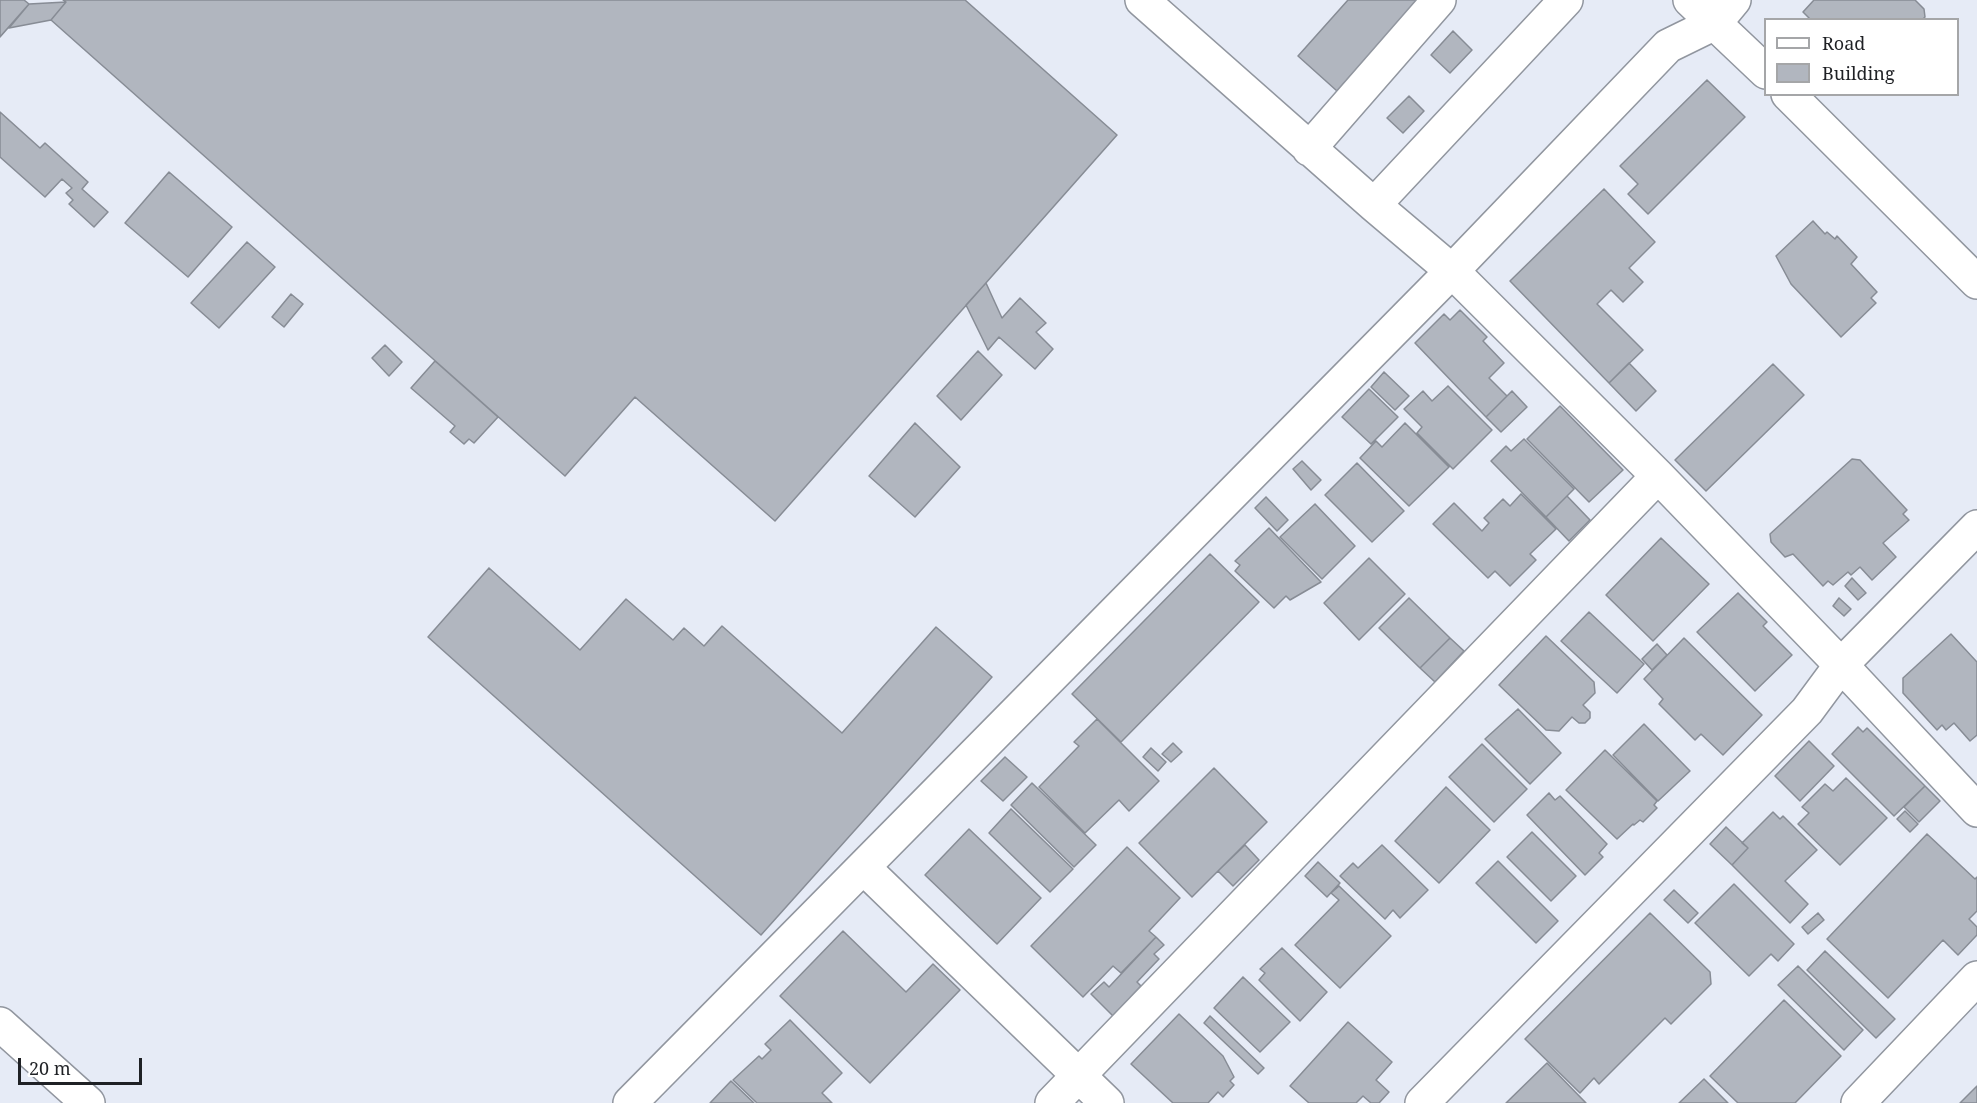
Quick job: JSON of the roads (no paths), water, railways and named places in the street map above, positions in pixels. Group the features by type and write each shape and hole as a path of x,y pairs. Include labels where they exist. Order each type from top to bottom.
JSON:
{"street":[{"path":"1310,149 1439,0"},
{"path":"1374,205 1566,0"},
{"path":"1690,0 1725,11 1764,69"},
{"path":"1149,2 1310,149 1452,271 1658,476 1977,810"},
{"path":"630,1103 1452,271 1668,46 1725,11"},
{"path":"1790,96 1977,282"},
{"path":"1052,1103 1658,476"},
{"path":"1422,1103 1807,711 1841,665 1977,528"},
{"path":"864,868 1107,1103"},
{"path":"1858,1103 1977,978"},
{"path":"0,1024 88,1103"}]}
